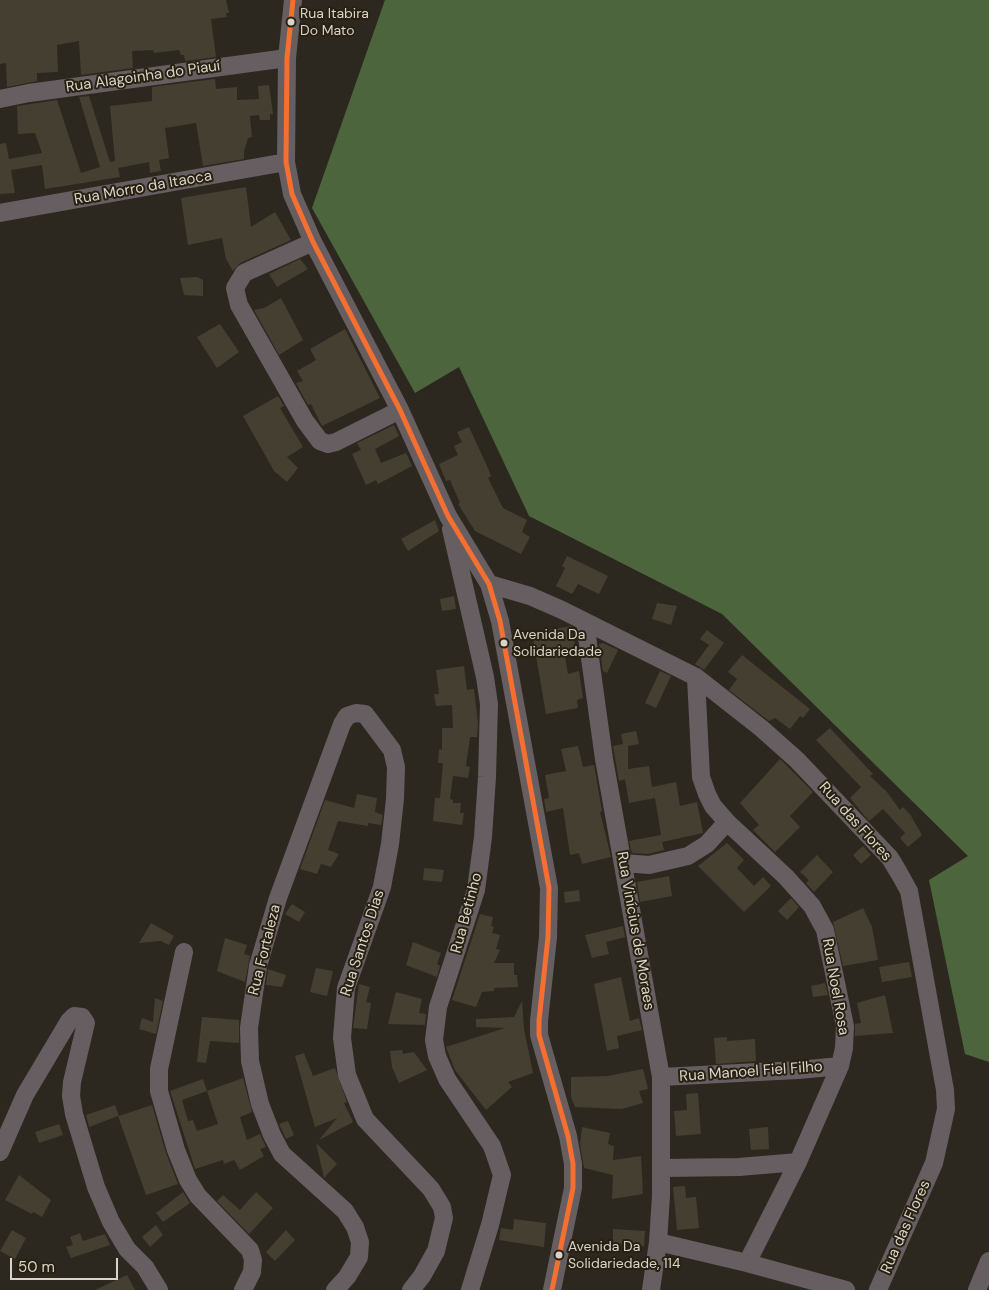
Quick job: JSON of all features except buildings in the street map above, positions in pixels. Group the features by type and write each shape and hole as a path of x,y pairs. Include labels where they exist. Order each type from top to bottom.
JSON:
{"street":[{"path":"293,0 287,58 286,162 292,194 313,242 400,410 448,516 489,584 500,620 549,888 548,937 539,1021 540,1035 568,1136 573,1164 573,1188 552,1290"},
{"name":"Rua Alagoinha do Piauí","path":"0,99 29,93 287,58"},
{"name":"Rua Morro da Itaoca","path":"0,213 286,162"},
{"path":"313,242 244,273 235,288 239,305 305,421 320,442 328,444 336,442 400,410"},
{"name":"Rua Betinho","path":"448,516 462,583 474,623 489,704 483,837 476,890 435,1021 434,1040 447,1079 492,1146 502,1175 490,1225 470,1290"},
{"name":"Rua das Flores","path":"489,584 530,596 696,676 761,728 828,791 890,858 909,891 945,1090 946,1109 934,1163 878,1290"},
{"name":"Rua Vinícius de Moraes","path":"585,622 604,759 661,1077 661,1168 658,1242 651,1290"},
{"name":"Rua Noel Rosa","path":"696,676 702,777 713,806 812,906 825,930 845,1026 844,1048 840,1066 798,1162 747,1263"},
{"name":"Rua Fortaleza","path":"334,1290 347,1277 359,1257 360,1242 345,1212 282,1154 272,1135 260,1104 250,1061 249,1028 258,966 278,898 321,777 346,716 356,713 365,714"},
{"name":"Rua Santos Dias","path":"365,714 392,750 396,767 395,799 382,887 346,988 342,1038 347,1075 365,1119 431,1189 442,1207 444,1218 436,1251 422,1276 411,1290"},
{"path":"624,864 649,865 688,856 707,844 727,822"},
{"path":"184,952 159,1069 159,1090 176,1150 188,1180 198,1196 250,1250 253,1260 252,1272 243,1290"},
{"path":"0,1152 25,1095 56,1042 74,1016 84,1018 86,1023 72,1082 71,1096 74,1114 96,1187 111,1222 127,1249 145,1267 159,1290"},
{"name":"Rua Manoel Fiel Filho","path":"661,1077 840,1066"},
{"path":"661,1168 722,1168 798,1162"},
{"path":"658,1242 747,1263 846,1290"},
{"path":"977,1290 989,1261"}],"green space":[{"path":"385,0 989,0 989,1062 965,1054 929,880 968,856 722,614 529,516 459,367 415,393 312,208"}],"transit line":[{"path":"293,0 287,58 286,162 292,194 313,242 400,410 448,516 489,584 500,621 549,888 548,937 539,1035 568,1136 573,1164 573,1188 552,1290"}],"place":[{"name":"Rua Itabira Do Mato","path":"291,22"},
{"name":"Avenida Da Solidariedade","path":"504,643"},
{"name":"Avenida Da Solidariedade, 114","path":"559,1255"}]}
